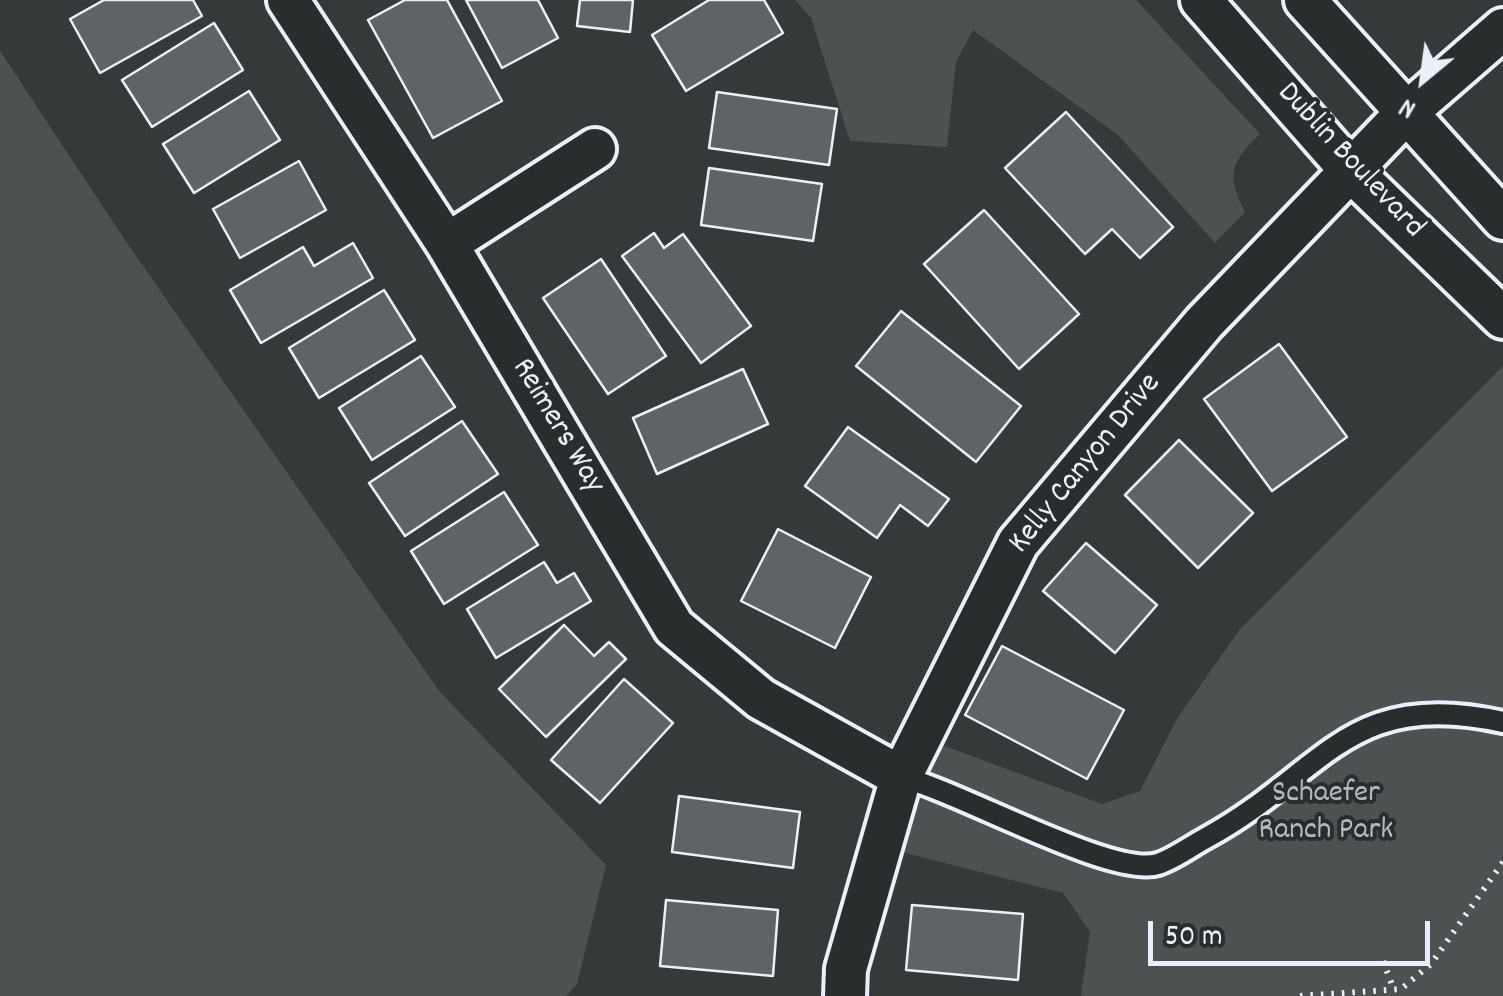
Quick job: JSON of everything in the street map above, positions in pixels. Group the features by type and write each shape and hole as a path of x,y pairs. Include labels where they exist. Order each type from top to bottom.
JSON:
{"street":[{"name":"Reimers Way","path":"288,0 447,244 674,627 760,699 901,777"},
{"name":"Dublin Boulevard","path":"1201,0 1350,170 1503,318"},
{"path":"1304,0 1404,115 1503,219"},
{"name":"Kelly Canyon Drive","path":"845,996 846,968 901,777 1018,543 1204,324 1404,115 1503,30"},
{"path":"447,244 595,149"}],"lane":[{"path":"901,777 938,786 1112,862 1157,865 1228,826 1365,728 1400,714 1457,712 1503,722"}],"path":[{"path":"1300,996 1401,990 1431,964 1503,862"},
{"path":"1383,961 1390,992"}],"green space":[{"path":"795,0 1136,0 1260,134 1242,153 1234,170 1235,188 1245,212 1215,243 1118,135 973,30 956,62 947,147 850,141 811,18"},
{"path":"0,51 127,243 440,692 606,865 577,984 566,996 0,996"},
{"name":"Schaefer Ranch Park","path":"1503,366 1503,996 1081,996 1090,932 1063,893 901,852 936,743 1102,804 1140,791 1178,717 1240,629"}],"building":[{"path":"104,0 193,0 202,16 100,73 70,19"},
{"path":"405,0 447,0 502,101 433,138 368,20"},
{"path":"466,0 538,0 558,38 502,68"},
{"path":"580,0 633,0 630,32 577,26"},
{"path":"709,0 764,0 783,33 686,91 652,35"},
{"path":"214,23 243,70 152,127 122,80"},
{"path":"249,91 280,140 194,193 163,144"},
{"path":"717,92 837,109 829,165 709,148"},
{"path":"1066,112 1173,227 1140,258 1112,229 1085,254 1005,168"},
{"path":"299,161 326,210 240,258 213,209"},
{"path":"709,168 822,184 813,241 701,225"},
{"path":"984,210 1079,314 1019,369 924,264"},
{"path":"654,233 664,248 683,234 751,326 701,363 622,256"},
{"path":"353,243 373,278 261,343 230,290 303,247 314,266"},
{"path":"601,259 666,356 608,394 543,298"},
{"path":"384,290 415,340 319,398 289,348"},
{"path":"901,311 1021,406 976,462 856,366"},
{"path":"1279,344 1347,437 1272,491 1204,399"},
{"path":"421,356 455,407 372,460 339,408"},
{"path":"743,369 768,424 657,474 633,418"},
{"path":"462,421 498,474 405,536 369,483"},
{"path":"848,427 949,499 928,526 900,505 877,538 805,486"},
{"path":"1179,440 1253,513 1198,568 1125,495"},
{"path":"504,492 538,545 444,604 411,551"},
{"path":"778,529 871,577 835,648 741,601"},
{"path":"1086,543 1157,605 1115,653 1043,591"},
{"path":"544,562 557,583 574,573 591,601 496,658 467,609"},
{"path":"564,625 594,656 609,642 626,659 546,737 499,689"},
{"path":"1002,646 1124,710 1087,779 965,715"},
{"path":"624,679 673,723 600,803 551,760"},
{"path":"679,796 800,812 793,868 672,852"},
{"path":"666,900 778,910 773,976 660,966"},
{"path":"912,905 1023,914 1018,980 906,970"}]}
